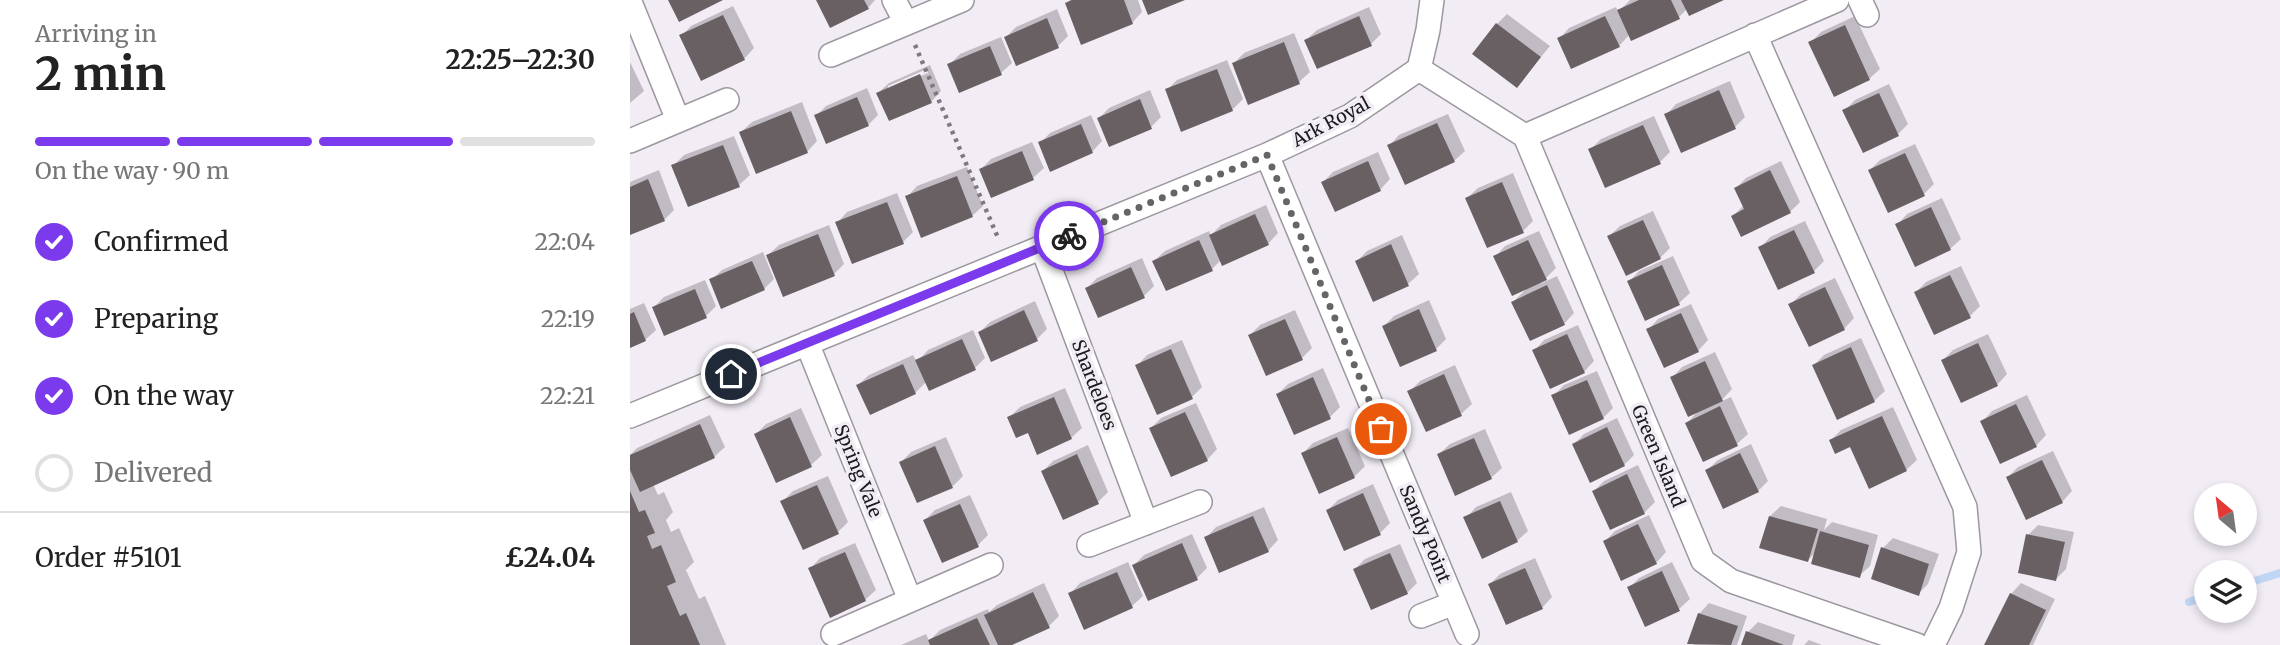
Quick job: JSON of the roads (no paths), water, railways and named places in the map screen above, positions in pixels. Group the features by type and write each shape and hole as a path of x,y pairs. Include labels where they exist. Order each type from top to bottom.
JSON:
{"street":[{"path":"894,0 905,23"},
{"path":"831,55 962,0"},
{"path":"1432,0 1419,69 1525,136 1837,0"},
{"path":"630,2 678,120"},
{"path":"1755,35 1965,507 1969,552 1951,608 1933,645"},
{"name":"Ark Royal","path":"630,416 1267,155 1350,116 1419,69"},
{"path":"630,141 727,100"},
{"name":"Green Island","path":"1525,136 1703,561 1731,581 1917,645"},
{"name":"Sandy Point","path":"1267,155 1467,634"},
{"name":"Shardeloes","path":"1042,247 1146,523"},
{"name":"Spring Vale","path":"807,343 910,600"},
{"path":"1089,545 1200,502"},
{"path":"833,634 991,565"},
{"name":"Sandy Point","path":"1421,615 1454,603"}],"waterway":[{"path":"2257,580 2280,573"},
{"path":"2189,602 2194,600"}]}
